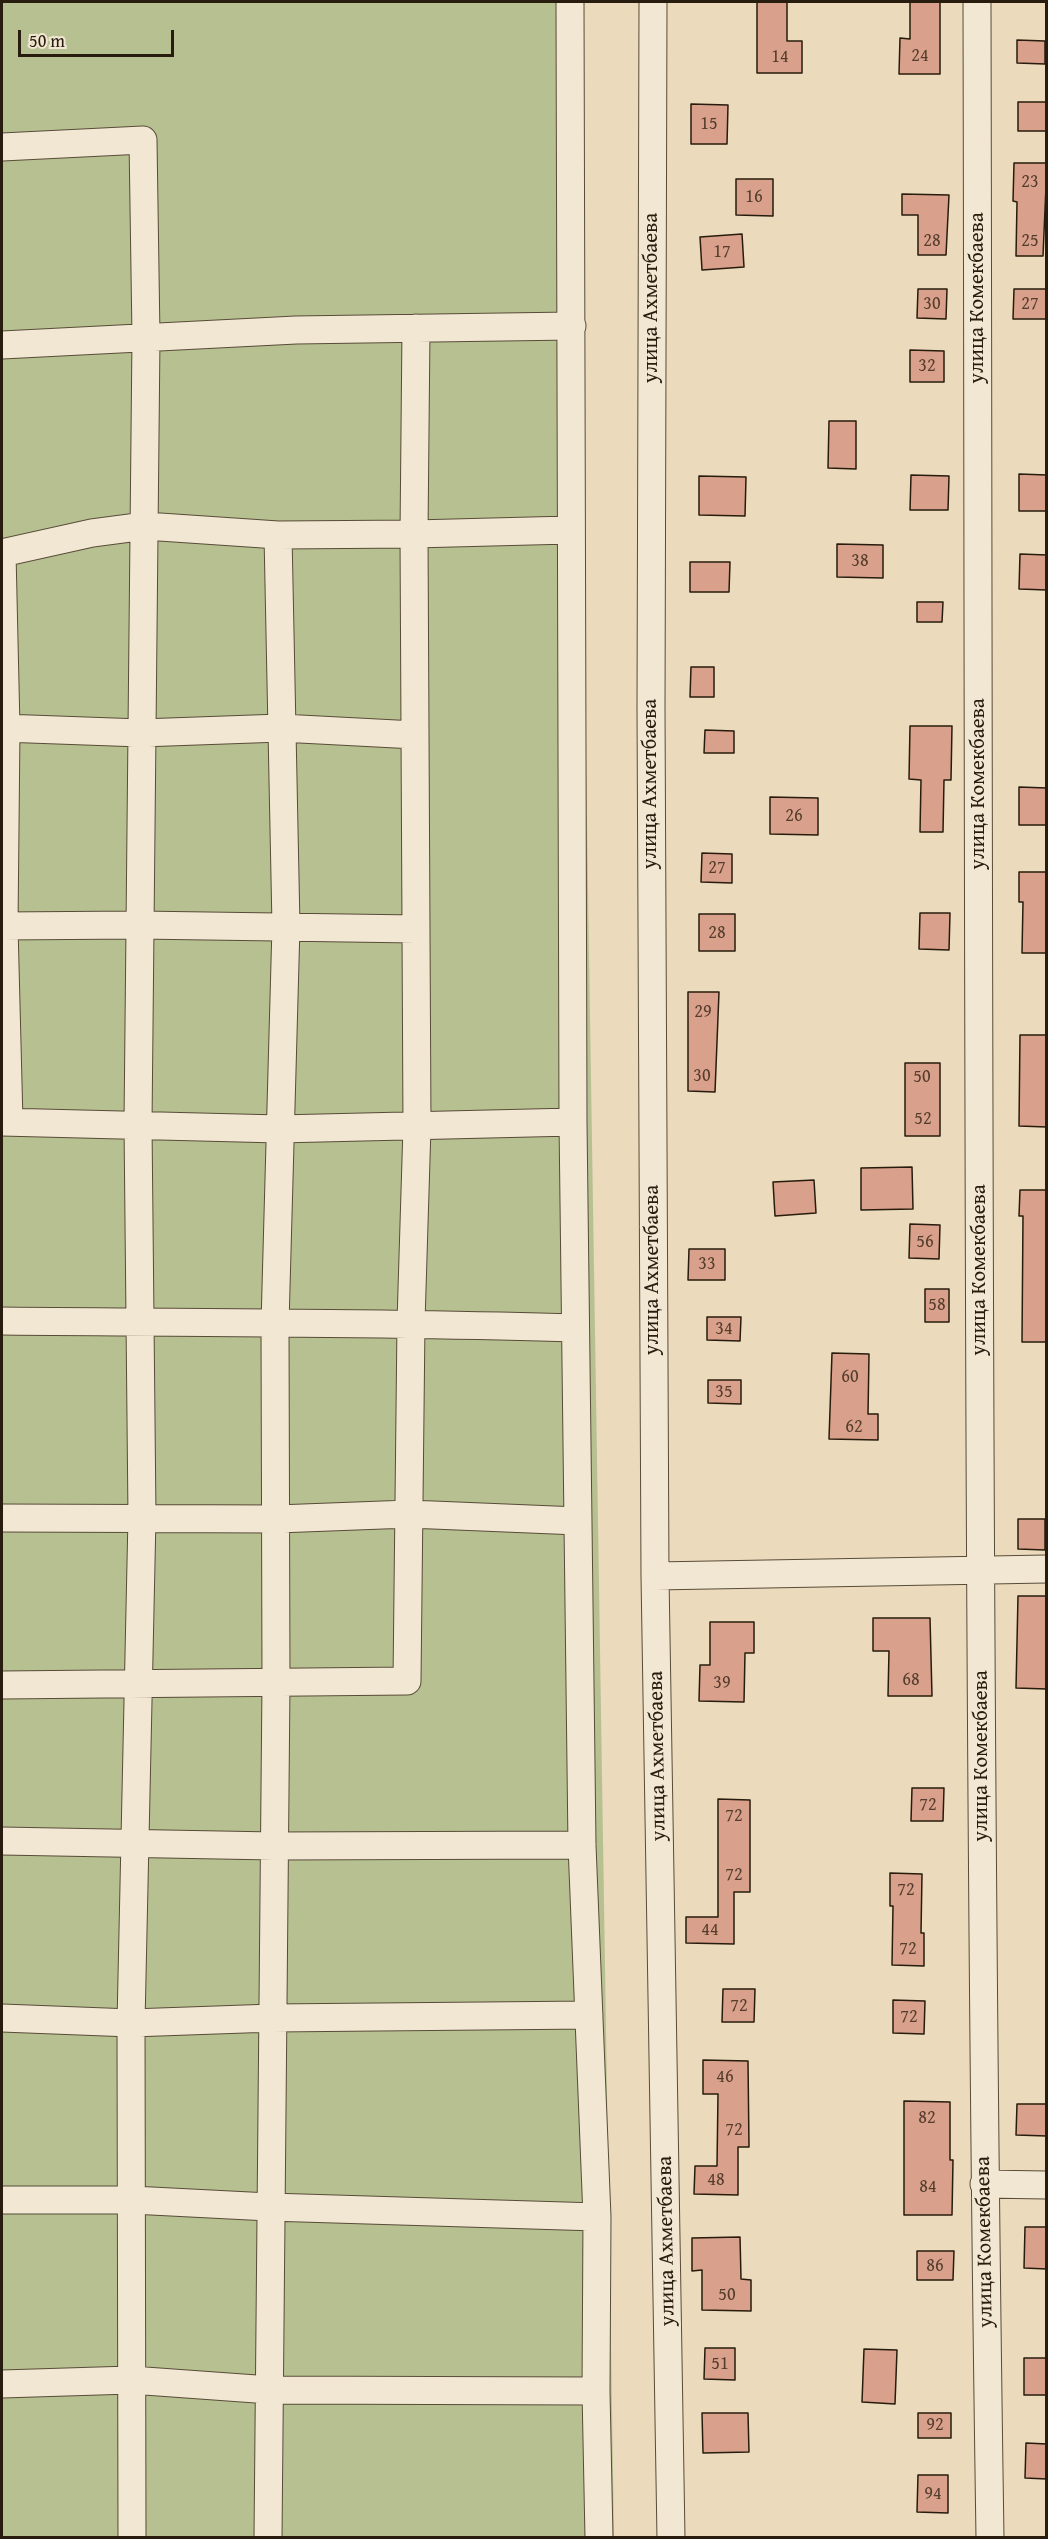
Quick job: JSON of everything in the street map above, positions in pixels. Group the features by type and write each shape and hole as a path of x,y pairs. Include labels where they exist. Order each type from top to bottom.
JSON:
{"street":[{"path":"570,2 572,326 570,530 575,1328 582,1845 597,2217 596,2391 599,2538"},
{"name":"улица Ахметбаева","path":"653,2 651,731 655,1576 671,2538"},
{"name":"улица Комекбаева","path":"977,2 984,2184 990,2538"},
{"path":"2,147 143,140 146,337 145,526 138,925 138,1323 142,1517 131,2023 132,2538"},
{"path":"2,345 296,330 572,326"},
{"path":"2,1685 407,1681 411,1323 417,1127 414,534 416,328"},
{"path":"570,530 278,535 145,526 92,533 2,553 3,926 5,1122 279,1129 573,1122"},
{"path":"268,2538 278,1519 275,1324 286,926 278,535"},
{"path":"4,728 141,733 281,728 415,735"},
{"path":"3,926 286,926 416,929"},
{"path":"2,1340 2,1321 411,1323 575,1328"},
{"path":"2,1518 278,1519 410,1514 578,1521"},
{"path":"655,1576 1047,1569"},
{"path":"2,1675 2,1694"},
{"path":"2,1841 274,1846 582,1845"},
{"path":"2,2018 131,2023 273,2018 589,2015"},
{"path":"984,2184 1047,2185"},
{"path":"2,2200 132,2200 270,2207 597,2217"},
{"path":"2,2385 131,2380 270,2390 596,2391"}],"green space":[{"path":"2,2 574,2 614,2537 2,2538"}],"building":[{"path":"757,2 787,2 787,41 802,41 802,73 757,73"},
{"path":"910,2 940,2 940,74 899,74 900,38 910,39"},
{"path":"1017,40 1045,41 1045,64 1017,63"},
{"path":"1018,102 1047,102 1047,131 1018,131"},
{"path":"691,104 728,105 727,144 691,144"},
{"path":"1014,163 1047,163 1043,256 1016,256 1017,202 1013,201"},
{"path":"736,179 773,179 773,216 736,215"},
{"path":"902,194 949,195 946,255 918,255 918,215 902,215"},
{"path":"742,234 744,267 702,270 700,237"},
{"path":"918,289 947,289 946,319 917,318"},
{"path":"1014,289 1047,289 1047,319 1013,319"},
{"path":"910,350 944,351 944,382 910,382"},
{"path":"829,421 856,421 856,469 828,468"},
{"path":"1019,474 1047,475 1047,511 1019,511"},
{"path":"911,475 949,476 948,510 910,510"},
{"path":"699,476 746,477 745,516 699,515"},
{"path":"837,544 883,545 883,578 837,577"},
{"path":"1020,554 1047,555 1047,590 1019,589"},
{"path":"690,562 730,562 729,592 690,592"},
{"path":"917,602 943,602 942,622 917,622"},
{"path":"691,667 714,667 714,697 690,697"},
{"path":"910,726 952,726 951,780 944,780 943,832 920,832 921,780 909,779"},
{"path":"705,730 734,731 734,753 704,753"},
{"path":"1019,787 1047,788 1047,825 1019,825"},
{"path":"770,797 818,798 818,835 770,834"},
{"path":"702,853 732,854 732,883 701,882"},
{"path":"1019,872 1047,872 1047,953 1022,953 1023,902 1019,902"},
{"path":"920,913 950,913 949,950 919,949"},
{"path":"699,914 735,914 735,951 699,951"},
{"path":"688,992 719,992 715,1092 688,1091"},
{"path":"1020,1035 1047,1035 1047,1127 1019,1126"},
{"path":"905,1063 940,1063 940,1136 905,1136"},
{"path":"912,1167 913,1209 861,1210 861,1168"},
{"path":"814,1180 816,1213 775,1216 773,1182"},
{"path":"1020,1190 1047,1190 1047,1342 1022,1342 1023,1216 1019,1216"},
{"path":"910,1224 940,1225 939,1259 909,1258"},
{"path":"689,1249 725,1249 725,1280 688,1280"},
{"path":"925,1289 949,1289 949,1322 925,1322"},
{"path":"707,1317 741,1317 740,1341 707,1340"},
{"path":"832,1353 869,1354 868,1414 878,1414 878,1440 829,1439"},
{"path":"708,1380 741,1380 741,1404 708,1403"},
{"path":"1018,1519 1045,1519 1045,1550 1018,1549"},
{"path":"1018,1596 1047,1596 1047,1689 1016,1688"},
{"path":"873,1618 930,1618 932,1696 888,1696 889,1651 873,1651"},
{"path":"710,1622 754,1622 754,1653 745,1653 744,1702 699,1701 700,1665 710,1665"},
{"path":"912,1788 944,1788 943,1821 911,1821"},
{"path":"718,1799 750,1800 750,1892 734,1892 734,1944 686,1943 686,1917 718,1917"},
{"path":"890,1873 922,1874 921,1933 924,1933 924,1966 892,1965 893,1906 890,1906"},
{"path":"723,1989 755,1989 754,2022 722,2022"},
{"path":"893,2000 925,2001 924,2034 893,2033"},
{"path":"703,2060 748,2061 749,2147 738,2147 738,2195 694,2194 695,2166 717,2166 718,2094 703,2094"},
{"path":"904,2101 950,2102 950,2160 953,2160 952,2215 904,2215"},
{"path":"1017,2104 1047,2104 1047,2136 1016,2135"},
{"path":"1025,2227 1047,2227 1047,2269 1024,2268"},
{"path":"740,2237 741,2279 751,2280 751,2311 702,2310 702,2270 692,2271 692,2238"},
{"path":"917,2251 954,2251 953,2280 917,2280"},
{"path":"705,2348 735,2348 735,2380 704,2379"},
{"path":"864,2349 897,2350 895,2404 862,2402"},
{"path":"1024,2358 1047,2358 1047,2395 1024,2395"},
{"path":"702,2413 748,2413 749,2452 703,2453"},
{"path":"918,2413 951,2413 951,2438 918,2438"},
{"path":"1026,2443 1047,2444 1047,2479 1025,2478"},
{"path":"918,2475 948,2475 948,2513 917,2512"}]}
